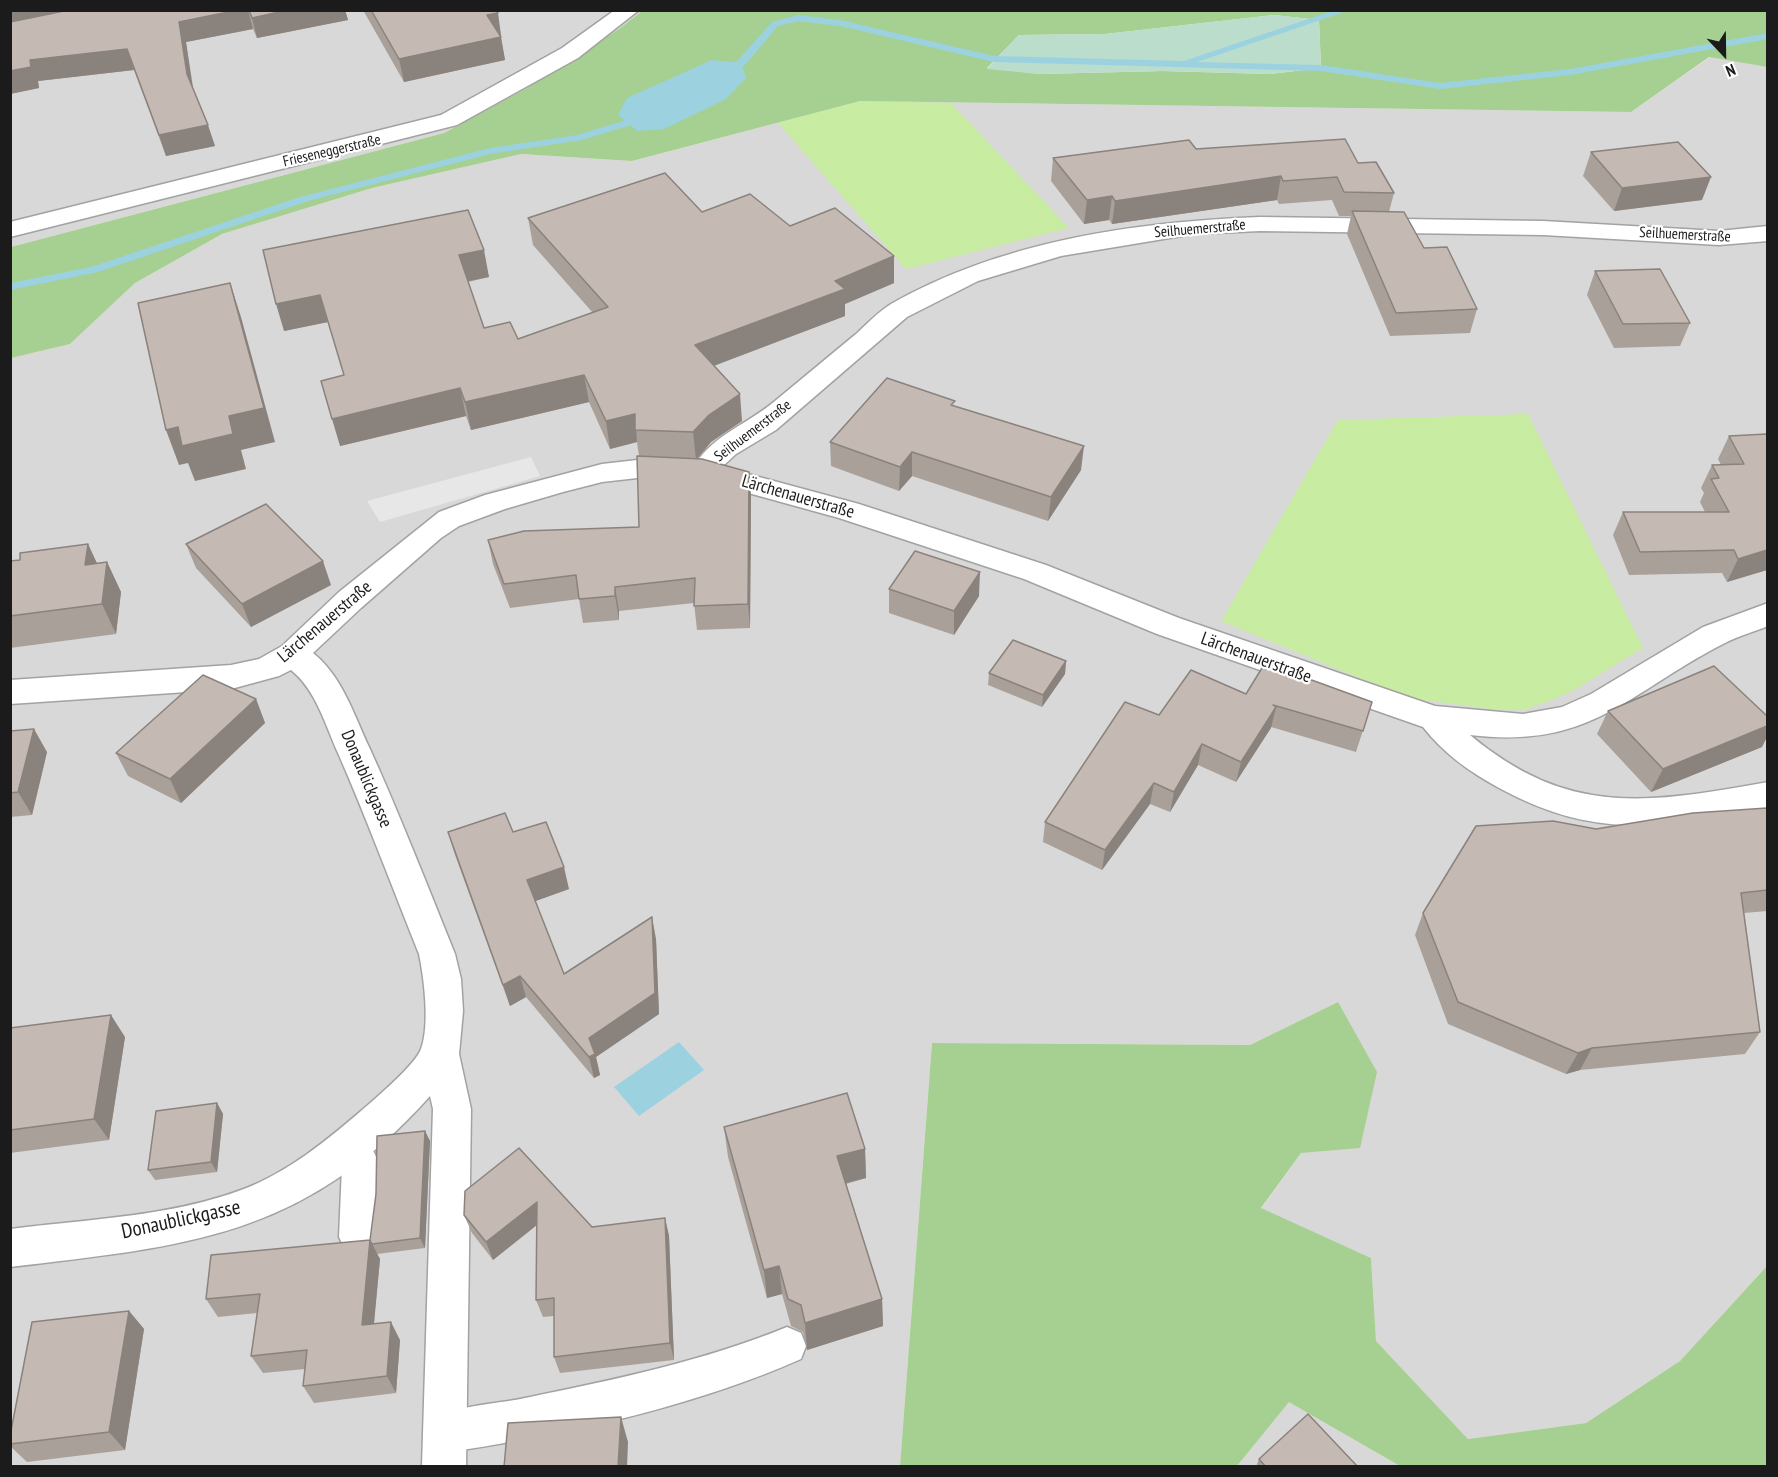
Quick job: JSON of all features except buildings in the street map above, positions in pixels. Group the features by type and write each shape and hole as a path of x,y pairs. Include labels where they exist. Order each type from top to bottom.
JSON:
{"street":[{"name":"Frieseneggerstraße","path":"10,230 449,120 570,53 628,10"},
{"name":"Seilhuemerstraße","path":"705,472 711,462 726,448 766,424 898,311 969,276 1056,249 1125,236 1194,227 1260,224 1543,228 1719,238 1767,233"},
{"name":"Lärchenauerstraße","path":"10,692 231,676 268,668 294,654 350,600 431,531 470,509 602,473 646,468 705,472 785,492 933,537 1035,572 1168,626 1268,663 1435,718 1490,725 1523,726 1568,718 1602,703 1714,635 1767,614"},
{"name":"Donaublickgasse","path":"294,654 314,671 329,695 431,936 443,979 444,1011 440,1054 452,1109 445,1449"},
{"name":"Lärchenauerstraße","path":"1435,718 1444,732 1496,771 1540,794 1574,807 1632,813 1767,795"},
{"name":"Donaublickgasse","path":"10,1248 170,1226 225,1215 287,1189 348,1146 396,1106 426,1074 440,1054"}],"lane":[{"path":"348,1146 360,1162 358,1237"},
{"path":"445,1449 479,1428 660,1389 746,1365 787,1346"}],"shaded area":[{"path":"11,11 642,11 619,29 525,89 444,133 11,247"},
{"path":"1710,57 1767,67 1767,1266 1680,1361 1586,1423 1468,1439 1376,1341 1371,1258 1261,1209 1301,1153 1338,1002 1250,1045 932,1043 900,1466 11,1466 10,358 70,344 135,283 222,234 372,188 521,154 632,161 860,101 1631,112"},
{"path":"531,457 540,476 380,522 367,501"},
{"path":"1289,1401 1400,1466 1237,1466"}],"green space":[{"path":"642,11 1767,11 1767,67 1709,57 1631,112 860,101 632,161 521,154 372,188 222,234 135,283 70,344 11,358 11,247 444,133 525,89 619,29","holes":["1274,15 1319,20 1321,68 1270,74 1163,71 1040,74 987,68 1019,35 1105,34"]},
{"path":"1274,15 1319,20 1321,68 1270,74 1163,71 1040,74 987,69 1019,35 1105,34"},
{"path":"860,101 951,103 1069,228 906,269 778,123"},
{"path":"1528,414 1643,648 1574,690 1552,700 1527,709 1500,710 1408,698 1221,621 1338,420"},
{"path":"1338,1002 1377,1072 1360,1148 1301,1153 1261,1208 1371,1258 1376,1341 1468,1439 1586,1423 1680,1361 1767,1266 1767,1466 1400,1466 1289,1402 1237,1466 900,1466 932,1043 1250,1045"}],"water":[{"path":"712,60 741,63 746,78 726,99 664,129 637,131 618,115 627,98"},
{"path":"679,1042 704,1070 639,1116 614,1087"}],"waterway":[{"path":"1189,61 1346,10"},
{"path":"724,72 741,63 775,24 798,18 840,23 994,59 1321,68 1440,86 1570,72 1768,36"},
{"path":"10,287 94,270 304,199 490,151 578,138 627,123 644,114"}]}
